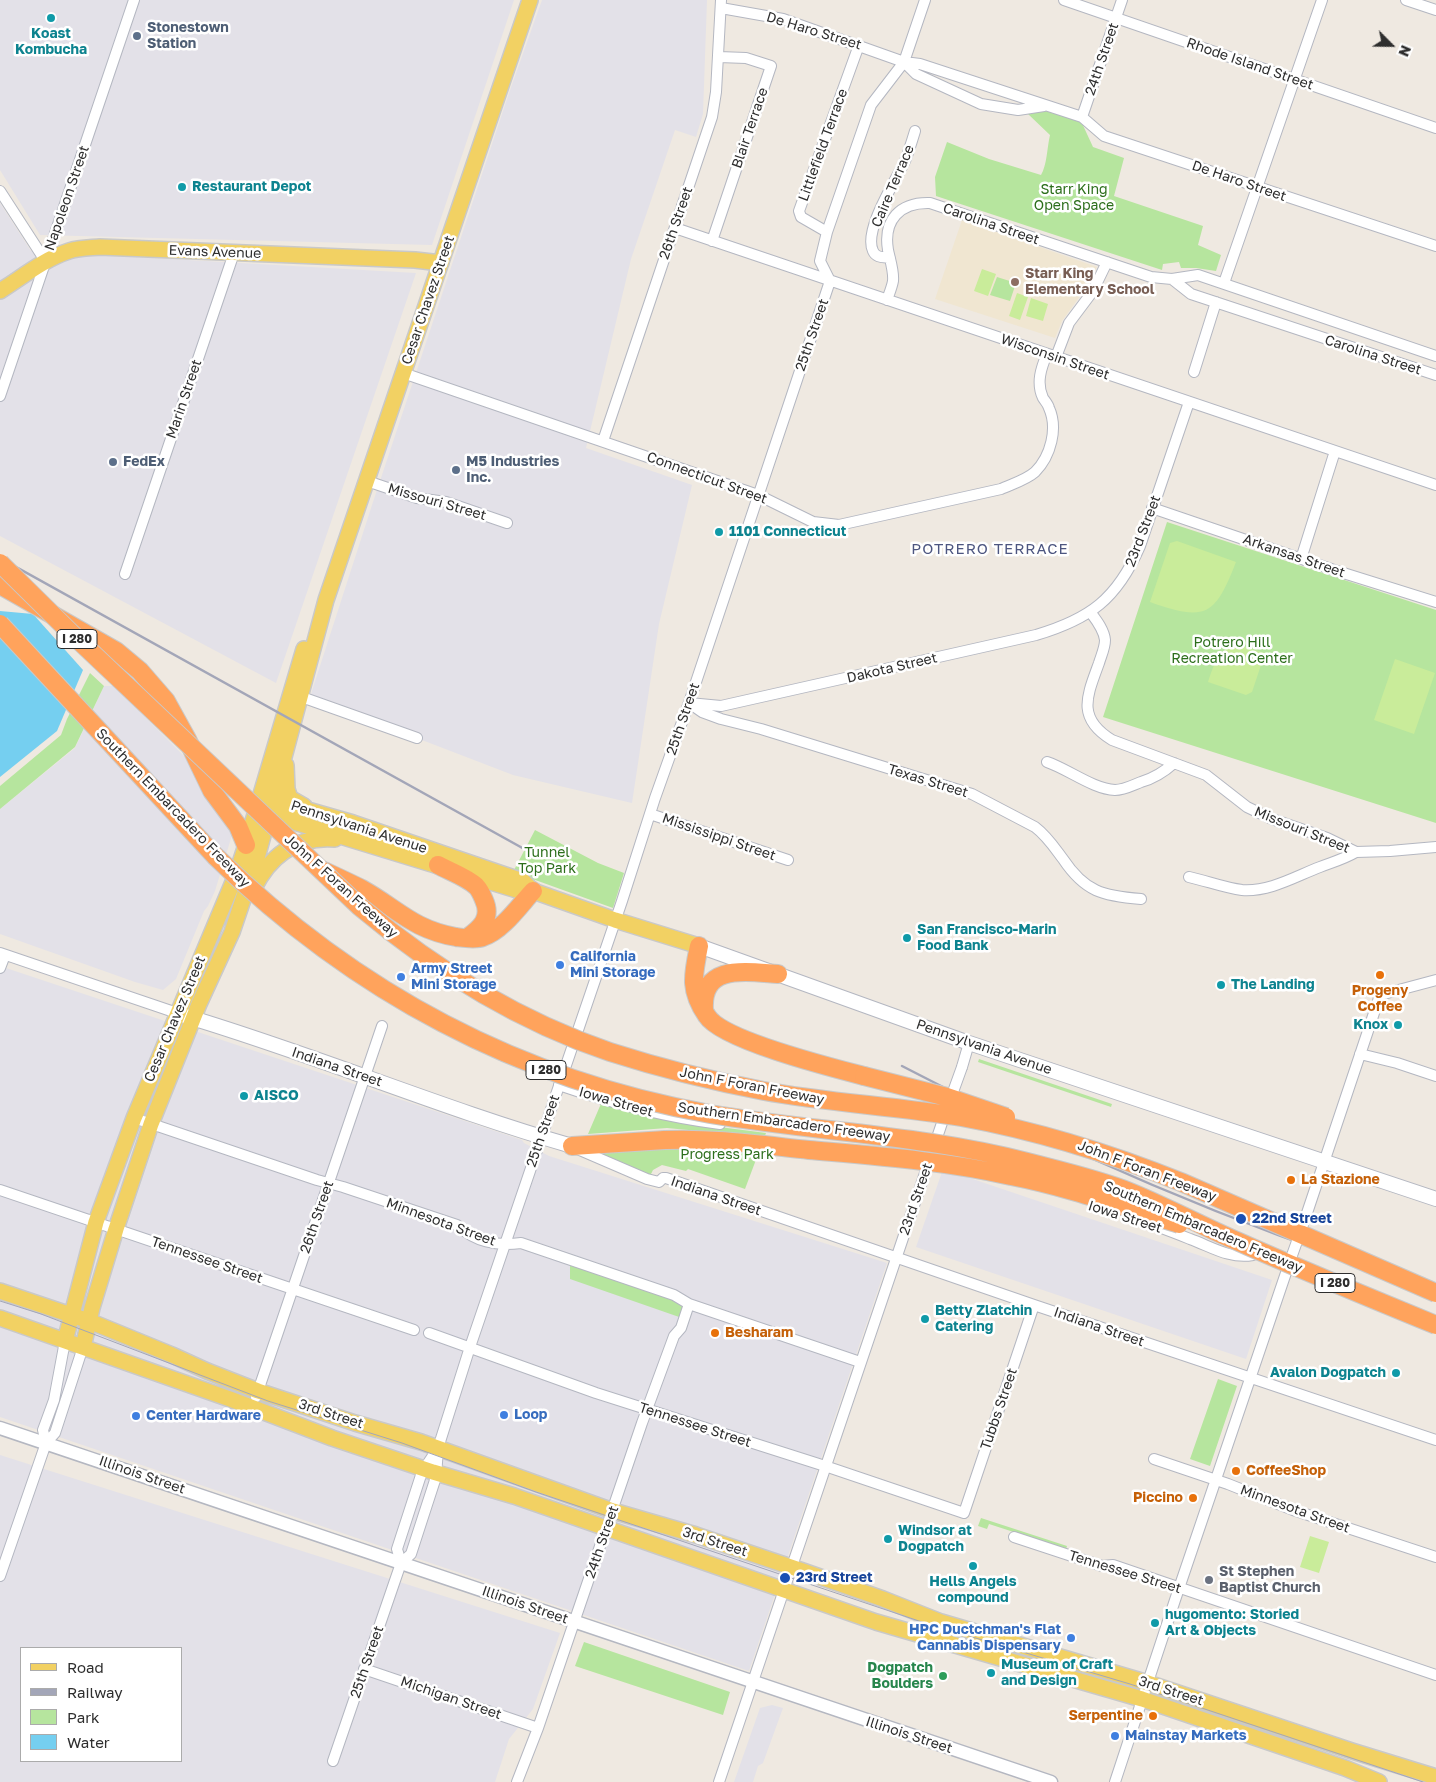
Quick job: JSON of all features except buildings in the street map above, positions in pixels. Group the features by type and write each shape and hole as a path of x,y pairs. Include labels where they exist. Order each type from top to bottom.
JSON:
{"highway":[{"name":"John F Foran Freeway","path":"0,563 316,867 388,931 451,974 533,1020 609,1051 690,1074 765,1091 959,1117 1069,1141 1181,1182 1436,1293"},
{"path":"0,585 116,651 140,671 166,701 177,719 212,791 238,826 246,845"},
{"name":"Southern Embarcadero Freeway","path":"0,624 215,856 248,887 298,929 360,974 418,1010 460,1033 496,1050 567,1078 674,1107 740,1118 946,1145 1060,1171 1127,1191 1234,1240 1436,1325"},
{"path":"206,778 230,796 266,807"},
{"path":"438,865 475,885 486,906 487,914 479,930 463,938"},
{"path":"316,867 363,890 420,927 440,934 463,938 483,937 496,929 533,891"},
{"path":"699,946 693,974 696,997 707,1016 720,1028 755,1043 818,1064 947,1097 1105,1153"},
{"path":"704,1010 703,1000 706,992 717,978 724,973 741,971 778,974"},
{"path":"572,1146 688,1139 905,1159 978,1169 1044,1183 1234,1240"}],"main road":[{"name":"Cesar Chavez Street","path":"65,1341 96,1222 134,1118 236,875 246,845 266,807 285,750 307,640 326,600 530,0"},
{"name":"Evans Avenue","path":"0,291 46,262 80,248 100,247 374,258 440,263"},
{"name":"Cesar Chavez Street","path":"83,1347 116,1229 151,1124 193,1018 232,932 257,858 266,807 295,695"},
{"path":"285,750 287,789 290,798 316,812"},
{"name":"Pennsylvania Avenue","path":"266,807 316,812 523,881 533,891"},
{"name":"Pennsylvania Avenue","path":"266,807 357,840 520,891 533,891 615,920 699,946 970,1043 1436,1199"},
{"path":"232,932 261,874 274,858 290,848 310,840 327,838 357,840"},
{"name":"Indiana Street","path":"177,1013 365,1076 495,1124 572,1146"},
{"name":"3rd Street","path":"0,1291 89,1321 207,1371 258,1390 438,1448 613,1511 678,1529 791,1567 951,1625 1148,1683 1352,1752 1436,1777"},
{"name":"3rd Street","path":"0,1318 332,1438 607,1528 894,1628 1142,1699 1345,1768 1380,1782"}],"street":[{"name":"Napoleon Street","path":"0,396 134,0"},
{"name":"25th Street","path":"401,1563 397,1549 438,1448 470,1347 830,281 820,261 827,232 871,104 904,62 925,0"},
{"name":"Rhode Island Street","path":"1064,0 1436,128"},
{"name":"24th Street","path":"1082,117 1122,0"},
{"path":"1224,284 1322,0"},
{"path":"1406,0 1436,10"},
{"name":"De Haro Street","path":"721,4 782,19 904,62 920,64 1047,105 1082,117 1104,136 1436,246"},
{"name":"26th Street","path":"603,441 712,117 715,105 719,57 721,4"},
{"name":"Littlefield Terrace","path":"827,232 802,217 799,211 859,45"},
{"name":"Blair Terrace","path":"712,241 771,66 746,58 719,57"},
{"name":"De Haro Street","path":"904,62 916,74 981,104 1018,110 1047,105"},
{"name":"Caire Terrace","path":"890,258 877,257 873,253 873,233 877,216 888,191 906,159 915,131"},
{"path":"0,191 46,262"},
{"name":"Carolina Street","path":"887,300 893,281 887,235 888,229 894,217 907,206 926,203 1151,277 1172,279 1198,275 1436,356"},
{"name":"Wisconsin Street","path":"675,228 1436,485"},
{"name":"Marin Street","path":"125,574 234,253"},
{"name":"Connecticut Street","path":"403,373 758,495 813,522 840,524 1001,489 1023,480 1034,472 1043,462 1049,450 1053,434 1049,408 1042,397 1039,382 1041,368 1052,355 1068,323 1093,292 1107,262"},
{"name":"Carolina Street","path":"1172,279 1190,294 1436,375"},
{"path":"1194,372 1216,302"},
{"name":"23rd Street","path":"1091,613 1120,584 1131,566 1189,402"},
{"path":"1301,559 1335,451"},
{"name":"Missouri Street","path":"367,481 417,498 446,502 507,523"},
{"name":"Arkansas Street","path":"1152,508 1301,559 1436,602"},
{"name":"Missouri Street","path":"1091,613 1105,641 1089,690 1087,705 1093,726 1101,734 1112,740 1206,775 1247,807 1272,819 1327,838 1356,852 1383,852 1436,846"},
{"name":"Dakota Street","path":"689,703 721,706 1054,630 1091,613"},
{"path":"295,695 417,738"},
{"name":"Texas Street","path":"689,703 702,712 721,719 761,729 972,794 1043,833 1073,874 1088,887 1111,895 1141,899"},
{"path":"1046,762 1061,767 1104,788 1116,790 1162,774 1174,763"},
{"name":"Mississippi Street","path":"650,814 788,860"},
{"path":"1189,878 1243,890 1257,889 1292,880 1320,867 1342,860 1356,852"},
{"path":"0,968 2,954"},
{"name":"Indiana Street","path":"2,954 177,1013"},
{"path":"1115,1782 1380,995 1436,980"},
{"name":"26th Street","path":"253,1408 382,1026"},
{"name":"23rd Street","path":"719,1782 782,1590 970,1043"},
{"path":"1360,1054 1397,1063 1436,1076"},
{"name":"Iowa Street","path":"559,1085 644,1111 694,1121 932,1152 1027,1179 1053,1194 1192,1239 1229,1255 1240,1257 1253,1255 1290,1264"},
{"name":"Minnesota Street","path":"134,1118 457,1225 469,1235 492,1243 506,1245 521,1244 674,1295 689,1304 860,1362"},
{"name":"Indiana Street","path":"572,1146 647,1180 659,1182 666,1178 1034,1305 1436,1440"},
{"name":"Tennessee Street","path":"0,1190 414,1330"},
{"name":"24th Street","path":"517,1782 538,1728 647,1410 674,1336 681,1328 689,1304"},
{"name":"Tubbs Street","path":"964,1513 1034,1305"},
{"name":"Tennessee Street","path":"429,1333 647,1410 825,1466 964,1513"},
{"name":"Cesar Chavez Street","path":"46,1443 44,1430 54,1400 65,1341"},
{"name":"Cesar Chavez Street","path":"0,1576 5,1548 46,1443 55,1433 83,1347"},
{"name":"Illinois Street","path":"0,1428 1050,1782"},
{"name":"Minnesota Street","path":"1154,1459 1293,1510 1436,1557"},
{"name":"25th Street","path":"333,1761 401,1563 410,1554 430,1471"},
{"name":"Tennessee Street","path":"1014,1536 1102,1566 1113,1565 1436,1675"},
{"name":"Michigan Street","path":"364,1669 538,1728"}],"shaded area":[{"path":"0,0 514,0 432,245 40,235 0,170"},
{"path":"542,0 707,0 703,114 696,137 675,130 631,259 586,448 692,485 659,624 632,803 513,775 310,697 509,93"},
{"path":"0,203 31,251 416,273 276,683 0,536"},
{"name":"Starr King Elementary School","path":"962,220 1097,267 1080,296 1062,321 1055,338 935,299"},
{"path":"104,686 114,686 189,761 231,825 232,835 215,891 204,911 176,979 163,990 135,982 0,934 0,809 75,748"},
{"path":"0,966 522,1140 524,1143 549,1156 887,1263 749,1671 0,1417"},
{"path":"943,1169 1272,1280 1246,1359 916,1247"},
{"path":"0,1455 560,1633 533,1709 509,1739 495,1782 0,1782"},
{"path":"772,1705 783,1708 763,1763 758,1766 753,1782 734,1782 760,1708"}],"green space":[{"name":"Starr King Open Space","path":"1046,111 1081,121 1093,147 1124,158 1114,196 1203,226 1198,245 1221,255 1216,271 1181,268 1179,262 1163,264 1162,270 936,196 935,177 947,142 989,159 1041,175 1046,161 1050,135 1028,114"},
{"path":"982,269 996,274 988,296 974,291"},
{"path":"997,277 1016,283 1010,301 990,295"},
{"path":"1017,293 1028,297 1020,320 1009,316"},
{"path":"1031,298 1048,304 1043,321 1026,316"},
{"name":"Potrero Hill Recreation Center","path":"1167,522 1436,610 1436,823 1103,717"},
{"path":"1177,541 1236,562 1222,594 1206,610 1184,612 1150,602 1170,543"},
{"path":"1229,647 1245,647 1265,653 1252,692 1246,695 1208,682 1218,658"},
{"path":"1395,659 1435,673 1414,734 1374,720"},
{"path":"90,673 104,686 75,747 0,809 0,786 61,735"},
{"name":"Tunnel Top Park","path":"535,830 598,863 624,873 613,908 513,872"},
{"path":"979,1059 1112,1104 1111,1107 978,1062"},
{"name":"Progress Park","path":"603,1099 696,1124 766,1133 745,1189 688,1169 686,1171 662,1165 653,1170 650,1176 604,1155 604,1152 692,1145 688,1130 667,1128 588,1134"},
{"path":"570,1264 675,1298 681,1303 684,1312 682,1318 570,1279"},
{"path":"1218,1379 1237,1386 1210,1466 1190,1459"},
{"path":"981,1518 1067,1546 1066,1549 989,1524 987,1529 978,1526"},
{"path":"1310,1536 1329,1542 1319,1573 1300,1567"},
{"path":"584,1642 730,1692 723,1715 575,1666"}],"water":[{"path":"0,611 33,614 83,670 57,731 0,777"}],"tram line":[{"path":"0,1301 41,1314 268,1401 402,1443 536,1492 922,1622 1130,1684 1423,1782"}],"railway":[{"path":"0,558 526,850"},
{"path":"902,1066 1024,1127 1147,1183 1273,1233 1401,1278"}],"place":[{"name":"Koast Kombucha","path":"51,18"},
{"name":"Stonestown Station","path":"137,36"},
{"name":"Restaurant Depot","path":"182,187"},
{"name":"Starr King Elementary School","path":"1015,282"},
{"name":"FedEx","path":"113,462"},
{"name":"M5 Industries Inc.","path":"456,470"},
{"name":"1101 Connecticut","path":"719,532"},
{"name":"San Francisco-Marin Food Bank","path":"907,938"},
{"name":"California Mini Storage","path":"560,965"},
{"name":"Progeny Coffee","path":"1380,975"},
{"name":"Army Street Mini Storage","path":"401,977"},
{"name":"The Landing","path":"1221,985"},
{"name":"Knox","path":"1398,1025"},
{"name":"AISCO","path":"244,1096"},
{"name":"La Stazione","path":"1291,1180"},
{"name":"22nd Street","path":"1241,1219"},
{"name":"Betty Zlatchin Catering","path":"925,1319"},
{"name":"Besharam","path":"715,1333"},
{"name":"Avalon Dogpatch","path":"1396,1373"},
{"name":"Loop","path":"504,1415"},
{"name":"Center Hardware","path":"136,1416"},
{"name":"CoffeeShop","path":"1236,1471"},
{"name":"Piccino","path":"1193,1498"},
{"name":"Windsor at Dogpatch","path":"888,1539"},
{"name":"Hells Angels compound","path":"973,1566"},
{"name":"23rd Street","path":"785,1578"},
{"name":"St Stephen Baptist Church","path":"1209,1580"},
{"name":"hugomento: Storied Art & Objects","path":"1155,1623"},
{"name":"HPC Ductchman's Flat Cannabis Dispensary","path":"1071,1638"},
{"name":"Museum of Craft and Design","path":"991,1673"},
{"name":"Dogpatch Boulders","path":"943,1676"},
{"name":"Serpentine","path":"1153,1716"},
{"name":"Mainstay Markets","path":"1115,1736"}],"district":[{"name":"POTRERO TERRACE","path":"990,549"}]}
